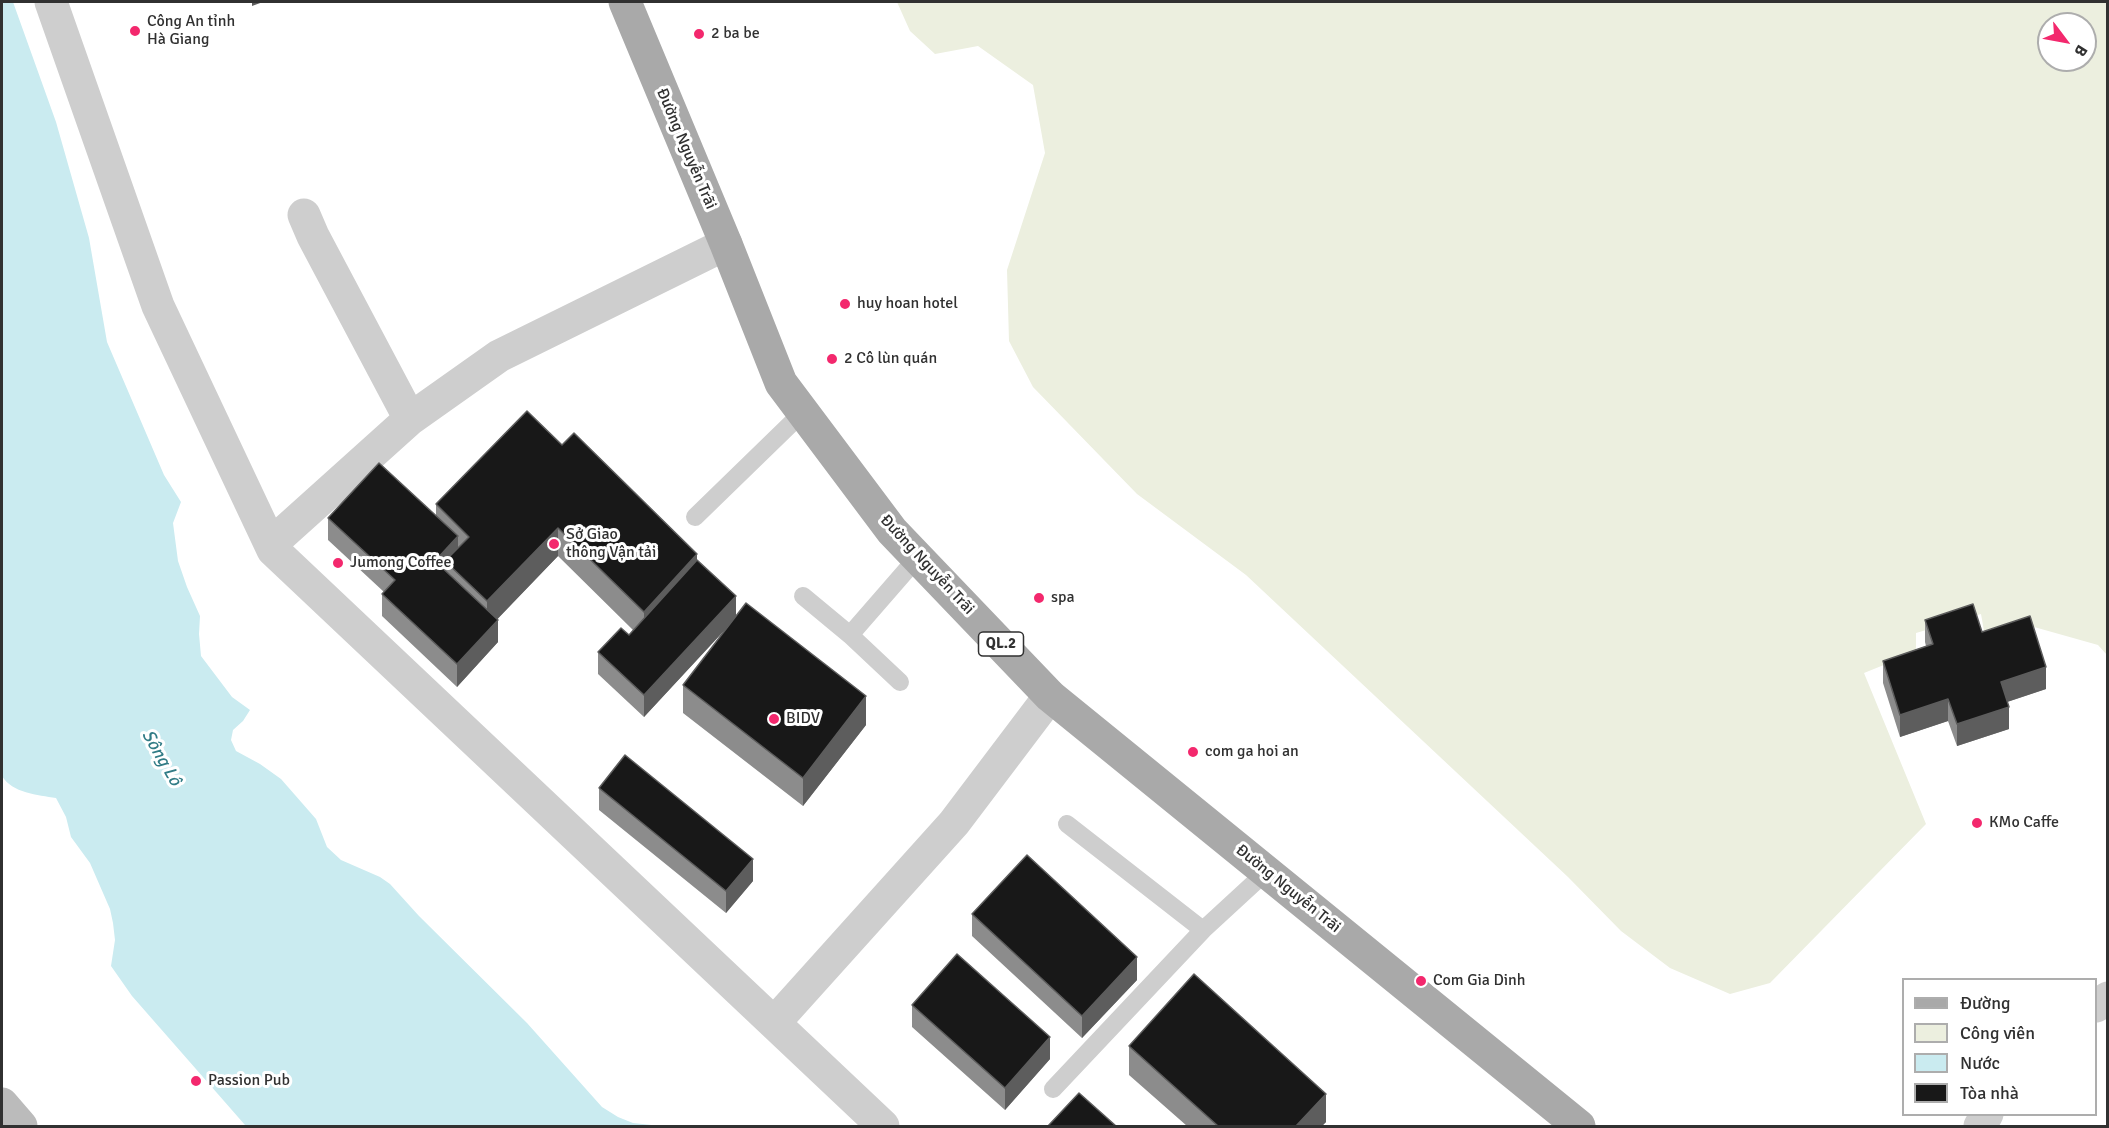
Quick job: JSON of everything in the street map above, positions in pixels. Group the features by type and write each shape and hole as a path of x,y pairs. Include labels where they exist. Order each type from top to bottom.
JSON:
{"main road":[{"name":"Đường Nguyễn Trãi","path":"625,2 781,383 892,531 1050,696 1579,1126"},
{"path":"2,1104 21,1126"}],"street":[{"path":"51,2 159,306 273,550 883,1126"},
{"path":"304,215 410,419"},
{"path":"271,544 410,419 499,356 726,244"},
{"path":"774,1023 954,823 1050,696"}],"lane":[{"path":"695,518 803,412"},
{"path":"850,635 918,558"},
{"path":"803,596 850,635 900,682"},
{"path":"1067,824 1203,930"},
{"path":"1053,1089 1203,930 1266,872"}],"green space":[{"path":"897,2 2107,2 2107,655 2098,645 2027,625 1986,642 1981,614 1916,633 1916,652 1864,673 1926,824 1770,983 1730,994 1670,968 1621,931 1568,877 1246,575 1137,494 1033,387 1009,341 1007,270 1045,153 1033,85 978,46 935,54 910,31"}],"water":[{"name":"Sông Lô","path":"2,2 13,2 56,122 89,238 107,342 164,475 181,502 173,523 178,561 200,616 201,656 232,697 250,710 233,730 231,740 236,751 281,779 316,819 327,847 341,860 380,877 390,884 419,916 527,1023 602,1107 633,1123 661,1126 245,1125 132,996 111,966 115,940 110,909 90,863 71,837 66,817 56,798 19,790 6,782 2,776"}],"building":[{"name":"Sở Giao thông Vận tải","path":"527,411 562,445 574,433 697,554 644,612 558,528 487,601 445,561 469,537 436,504"},
{"path":"379,463 458,536 435,561 498,620 457,664 382,594 395,580 328,518"},
{"path":"697,560 736,596 644,695 598,652 621,628 629,635"},
{"name":"BIDV","path":"746,603 866,696 803,778 683,685"},
{"path":"1973,604 1982,632 2030,616 2046,667 2001,682 2009,707 1957,724 1948,699 1900,715 1883,661 1933,644 1925,620"},
{"path":"625,755 753,859 726,891 599,788"},
{"path":"1027,855 1137,957 1082,1016 972,914"},
{"path":"957,954 1050,1037 1005,1088 912,1005"},
{"path":"1194,974 1326,1094 1296,1126 1218,1126 1129,1046"},
{"path":"1079,1093 1116,1126 1048,1126"}],"place":[{"name":"Công An tỉnh Hà Giang","path":"135,31"},
{"name":"2 ba be","path":"699,34"},
{"name":"huy hoan hotel","path":"845,304"},
{"name":"2 Cô lùn quán","path":"832,359"},
{"name":"Sở Giao thông Vận tải","path":"554,544"},
{"name":"Jumong Coffee","path":"338,563"},
{"name":"spa","path":"1039,598"},
{"name":"BIDV","path":"774,719"},
{"name":"com ga hoi an","path":"1193,752"},
{"name":"KMo Caffe","path":"1977,823"},
{"name":"Com Gia Dinh","path":"1421,981"},
{"name":"Passion Pub","path":"196,1081"}]}
